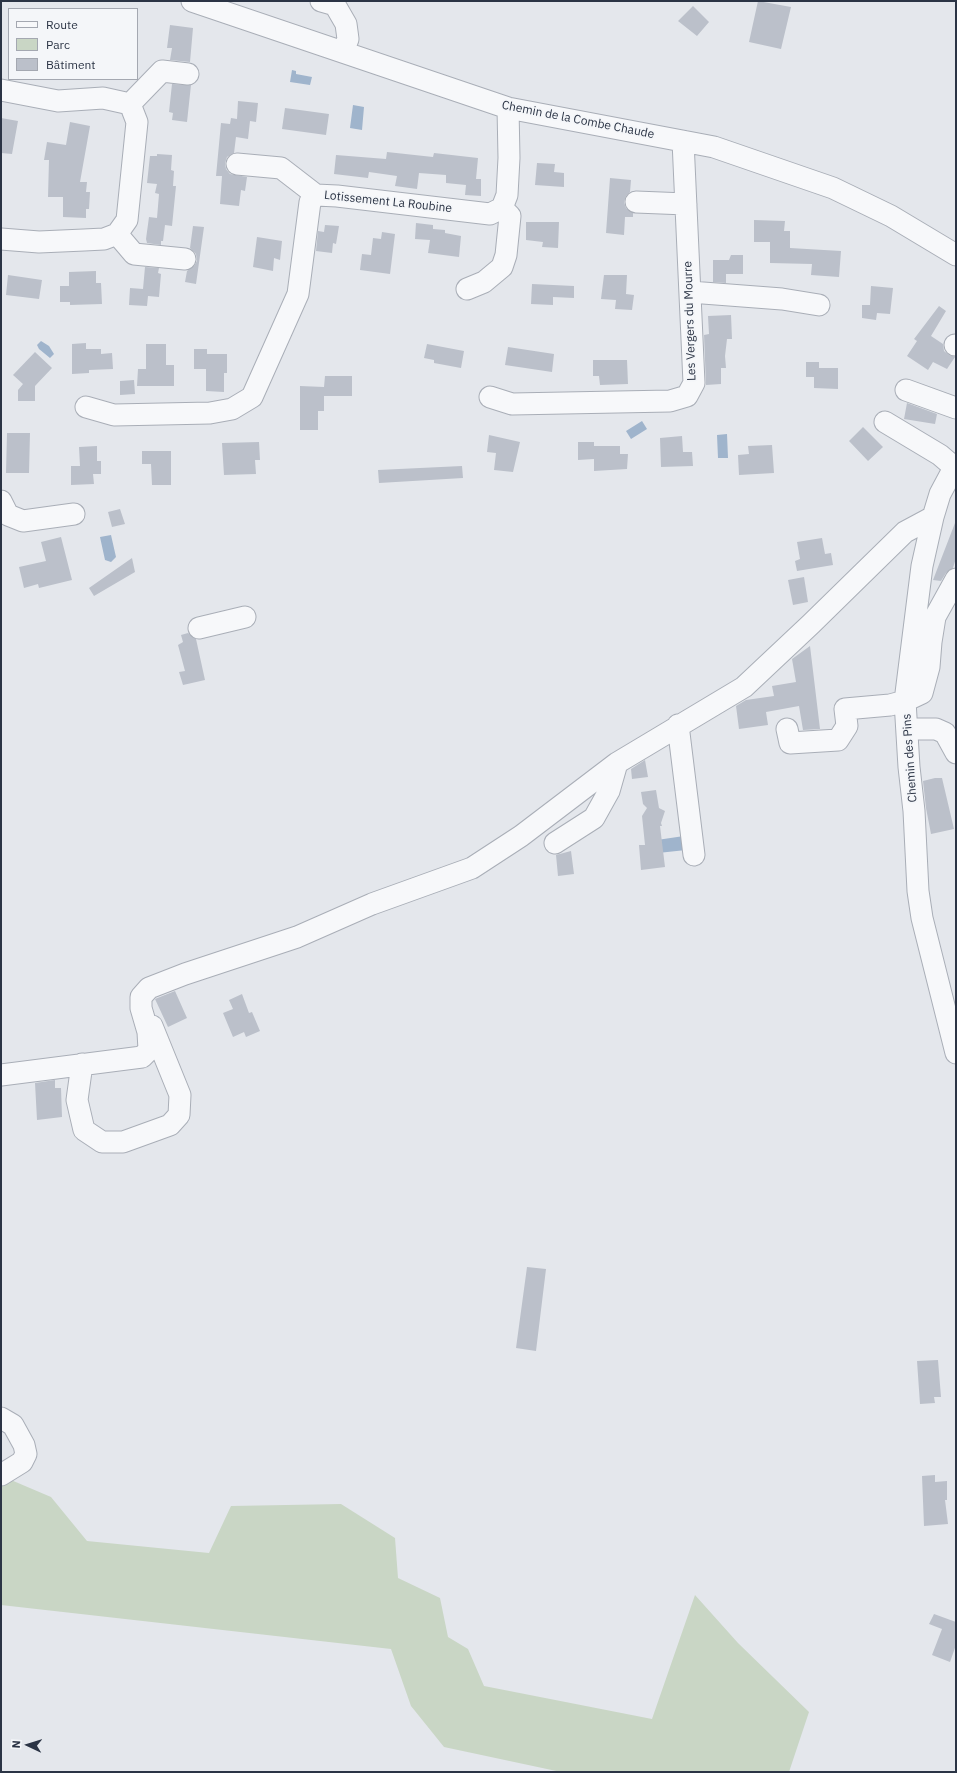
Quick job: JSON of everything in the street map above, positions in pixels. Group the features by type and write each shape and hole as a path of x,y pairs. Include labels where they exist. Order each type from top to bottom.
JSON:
{"street":[{"name":"Chemin de la Combe Chaude","path":"192,1 508,108 714,147 833,188 891,216 956,255"},
{"path":"321,1 335,5 346,24 348,39 343,52"},
{"path":"130,104 162,71 188,74"},
{"path":"1,90 58,101 103,98 130,104"},
{"path":"1,239 38,242 104,239 117,234 127,220 137,122 130,104"},
{"path":"467,289 484,282 502,267 506,255 510,216 502,208 507,195 509,158 508,108"},
{"name":"Les Vergers du Mourre","path":"490,397 512,404 670,401 687,396 694,383 683,142"},
{"path":"237,164 281,168 316,195"},
{"name":"Lotissement La Roubine","path":"86,406 114,415 210,413 232,409 252,397 298,294 310,202 316,195 337,196 490,214 502,208"},
{"path":"636,202 686,204"},
{"path":"117,234 134,254 185,259"},
{"path":"690,292 782,299 819,305"},
{"path":"906,390 956,408"},
{"path":"885,422 940,455 955,466"},
{"name":"Chemin des Pins","path":"955,466 940,494 933,516 922,566 905,702 914,811 918,891 922,918 956,1054"},
{"path":"1,501 8,515 23,521 74,514"},
{"path":"145,992 185,974 297,937 372,904 472,868 521,836 617,763 678,725 744,687 905,532 933,516"},
{"path":"786,729 790,743 838,740 847,726 845,709 890,705 905,702 922,693 929,667 935,617 956,579"},
{"path":"199,628 245,617"},
{"path":"678,725 694,855"},
{"path":"907,729 936,729 945,733 956,753"},
{"path":"555,843 594,818 609,791 617,763"},
{"path":"1,1074 142,1057 149,1050 148,1032 141,1008 145,992"},
{"path":"82,1064 77,1100 84,1130 102,1142 123,1142 170,1124 179,1115 180,1095 145,992"},
{"path":"1,1418 13,1425 24,1445 26,1454 22,1462 1,1475"}],"green space":[{"path":"11,1480 51,1497 87,1541 209,1553 231,1506 341,1504 395,1538 398,1578 440,1598 448,1637 468,1649 484,1686 652,1719 695,1595 738,1643 809,1712 789,1772 561,1772 444,1747 411,1706 391,1649 1,1605 1,1483"}],"water":[{"path":"292,70 296,71 296,74 312,77 310,85 290,82"},
{"path":"353,105 364,107 362,130 350,128"},
{"path":"41,341 49,346 54,354 50,358 39,349 37,345"},
{"path":"642,421 647,429 631,439 626,431"},
{"path":"727,434 728,458 718,458 717,435"},
{"path":"111,535 116,557 111,562 105,560 100,537"},
{"path":"684,836 686,850 658,853 657,840"}],"building":[{"path":"758,1 791,7 781,49 749,42"},
{"path":"693,6 709,22 697,36 678,21"},
{"path":"170,25 193,28 190,62 170,60 172,48 167,48"},
{"path":"172,84 191,85 187,122 172,120 173,113 169,112"},
{"path":"238,101 258,103 256,122 250,121 248,139 236,137 234,153 227,157 225,163 226,169 230,174 247,177 245,191 241,190 239,206 220,204 222,176 216,176 221,123 230,124 231,118 237,119"},
{"path":"285,108 329,114 326,135 282,129"},
{"path":"1,118 18,121 12,154 1,153"},
{"path":"70,122 90,126 80,182 87,182 86,192 90,192 89,209 86,209 86,218 63,217 63,197 48,197 49,160 44,160 47,142 66,145"},
{"path":"387,152 433,157 434,153 478,158 476,179 481,179 481,196 465,195 466,185 446,183 446,175 419,173 417,189 395,186 397,176 369,172 368,178 334,174 336,155 386,159"},
{"path":"157,154 172,155 171,170 174,171 173,186 176,186 172,226 165,225 161,245 147,243 146,239 149,217 157,218 159,194 155,193 157,184 147,183 150,156 157,156"},
{"path":"537,163 555,164 554,172 564,173 564,187 535,185"},
{"path":"610,178 631,180 630,192 626,196 624,202 626,208 633,213 633,217 625,217 624,235 606,233"},
{"path":"754,220 785,221 784,231 790,231 790,248 841,251 839,277 811,275 812,264 770,263 770,242 754,242"},
{"path":"526,222 559,222 558,248 542,247 543,242 526,240"},
{"path":"416,223 433,225 433,229 445,230 445,233 461,236 459,257 428,253 430,240 415,239"},
{"path":"325,225 339,226 336,244 333,243 332,253 316,251 318,231 324,232"},
{"path":"193,226 204,227 196,284 185,282 187,271 194,266 197,261 196,254 190,248"},
{"path":"382,232 395,234 390,274 360,270 362,254 371,255 373,238 381,239"},
{"path":"257,237 282,241 280,260 274,258 273,271 253,267"},
{"path":"731,255 743,255 743,274 726,274 726,283 713,282 713,260 729,260"},
{"path":"145,267 159,268 158,273 161,274 159,297 148,296 147,306 129,305 130,288 143,289"},
{"path":"96,271 96,283 101,283 102,304 70,305 70,302 60,302 60,286 69,286 69,272"},
{"path":"8,275 42,280 39,299 6,295"},
{"path":"604,275 627,275 626,294 634,295 632,310 615,309 616,300 601,299"},
{"path":"532,284 574,286 574,298 553,297 553,305 531,304"},
{"path":"871,286 893,288 890,314 877,313 876,320 862,318 862,305 870,305"},
{"path":"939,306 946,311 931,336 943,344 944,351 955,357 947,369 933,362 928,370 907,356 917,341 914,339"},
{"path":"731,315 732,339 727,339 725,356 726,368 721,368 721,384 706,385 704,335 709,334 708,316"},
{"path":"86,343 86,349 101,349 101,354 112,353 113,369 89,370 89,373 72,374 72,344"},
{"path":"146,344 166,344 166,365 174,365 174,386 137,386 138,369 146,369"},
{"path":"427,344 464,351 461,368 434,363 434,360 424,358"},
{"path":"508,347 554,354 552,372 505,365"},
{"path":"194,349 207,349 207,354 227,354 227,373 224,373 224,392 206,391 206,369 194,369"},
{"path":"35,352 52,368 35,386 35,401 18,401 18,390 23,384 13,375"},
{"path":"593,360 627,360 628,384 600,385 599,376 593,376"},
{"path":"806,362 819,362 819,368 838,368 838,389 814,388 814,377 806,377"},
{"path":"325,376 352,376 352,396 324,396 324,411 318,411 318,430 300,430 300,386 324,387"},
{"path":"134,380 135,394 120,395 120,381"},
{"path":"907,403 937,414 935,424 904,419"},
{"path":"863,427 883,447 868,461 849,441"},
{"path":"7,433 30,433 29,473 6,473"},
{"path":"489,435 520,442 513,472 494,470 496,453 487,452"},
{"path":"682,436 683,452 692,452 693,466 661,467 660,438"},
{"path":"259,442 260,460 255,460 256,474 224,475 222,443"},
{"path":"578,442 594,442 594,446 620,446 620,454 628,454 627,469 594,471 594,459 578,460"},
{"path":"772,445 774,473 739,475 738,455 749,454 748,446"},
{"path":"97,446 97,461 101,461 101,474 93,474 94,484 71,485 71,466 80,466 79,447"},
{"path":"142,451 171,451 171,485 152,485 151,464 142,464"},
{"path":"462,466 463,478 379,483 378,470"},
{"path":"120,509 125,524 112,527 108,512"},
{"path":"955,523 956,558 953,568 946,573 941,581 933,580"},
{"path":"61,537 72,580 39,588 38,584 24,588 19,567 46,561 41,542"},
{"path":"822,538 825,554 831,553 833,565 797,571 795,561 800,559 797,542"},
{"path":"132,558 135,572 94,596 89,588"},
{"path":"804,577 808,602 793,605 788,580"},
{"path":"188,633 196,639 205,680 183,685 179,672 185,671 178,645 183,642 181,635"},
{"path":"810,646 820,729 803,730 799,706 766,712 768,725 739,729 736,706 746,700 774,696 772,686 796,682 792,659"},
{"path":"645,760 648,777 632,779 631,769"},
{"path":"942,778 954,829 931,834 923,781"},
{"path":"656,790 659,808 665,811 661,823 662,826 660,826 665,867 641,870 639,845 645,845 642,816 647,808 643,804 641,792"},
{"path":"571,851 574,874 558,876 556,855"},
{"path":"175,991 187,1018 168,1027 155,999"},
{"path":"242,994 249,1013 252,1012 260,1031 246,1037 244,1032 233,1037 223,1013 233,1009 229,1000"},
{"path":"55,1080 55,1088 61,1088 62,1117 37,1120 35,1083"},
{"path":"527,1267 546,1269 536,1351 516,1348"},
{"path":"938,1360 941,1397 934,1397 935,1403 920,1404 917,1361"},
{"path":"935,1475 935,1482 947,1481 947,1500 945,1500 948,1524 924,1526 922,1476"},
{"path":"934,1614 956,1622 956,1645 950,1662 932,1655 942,1629 929,1624"}]}
